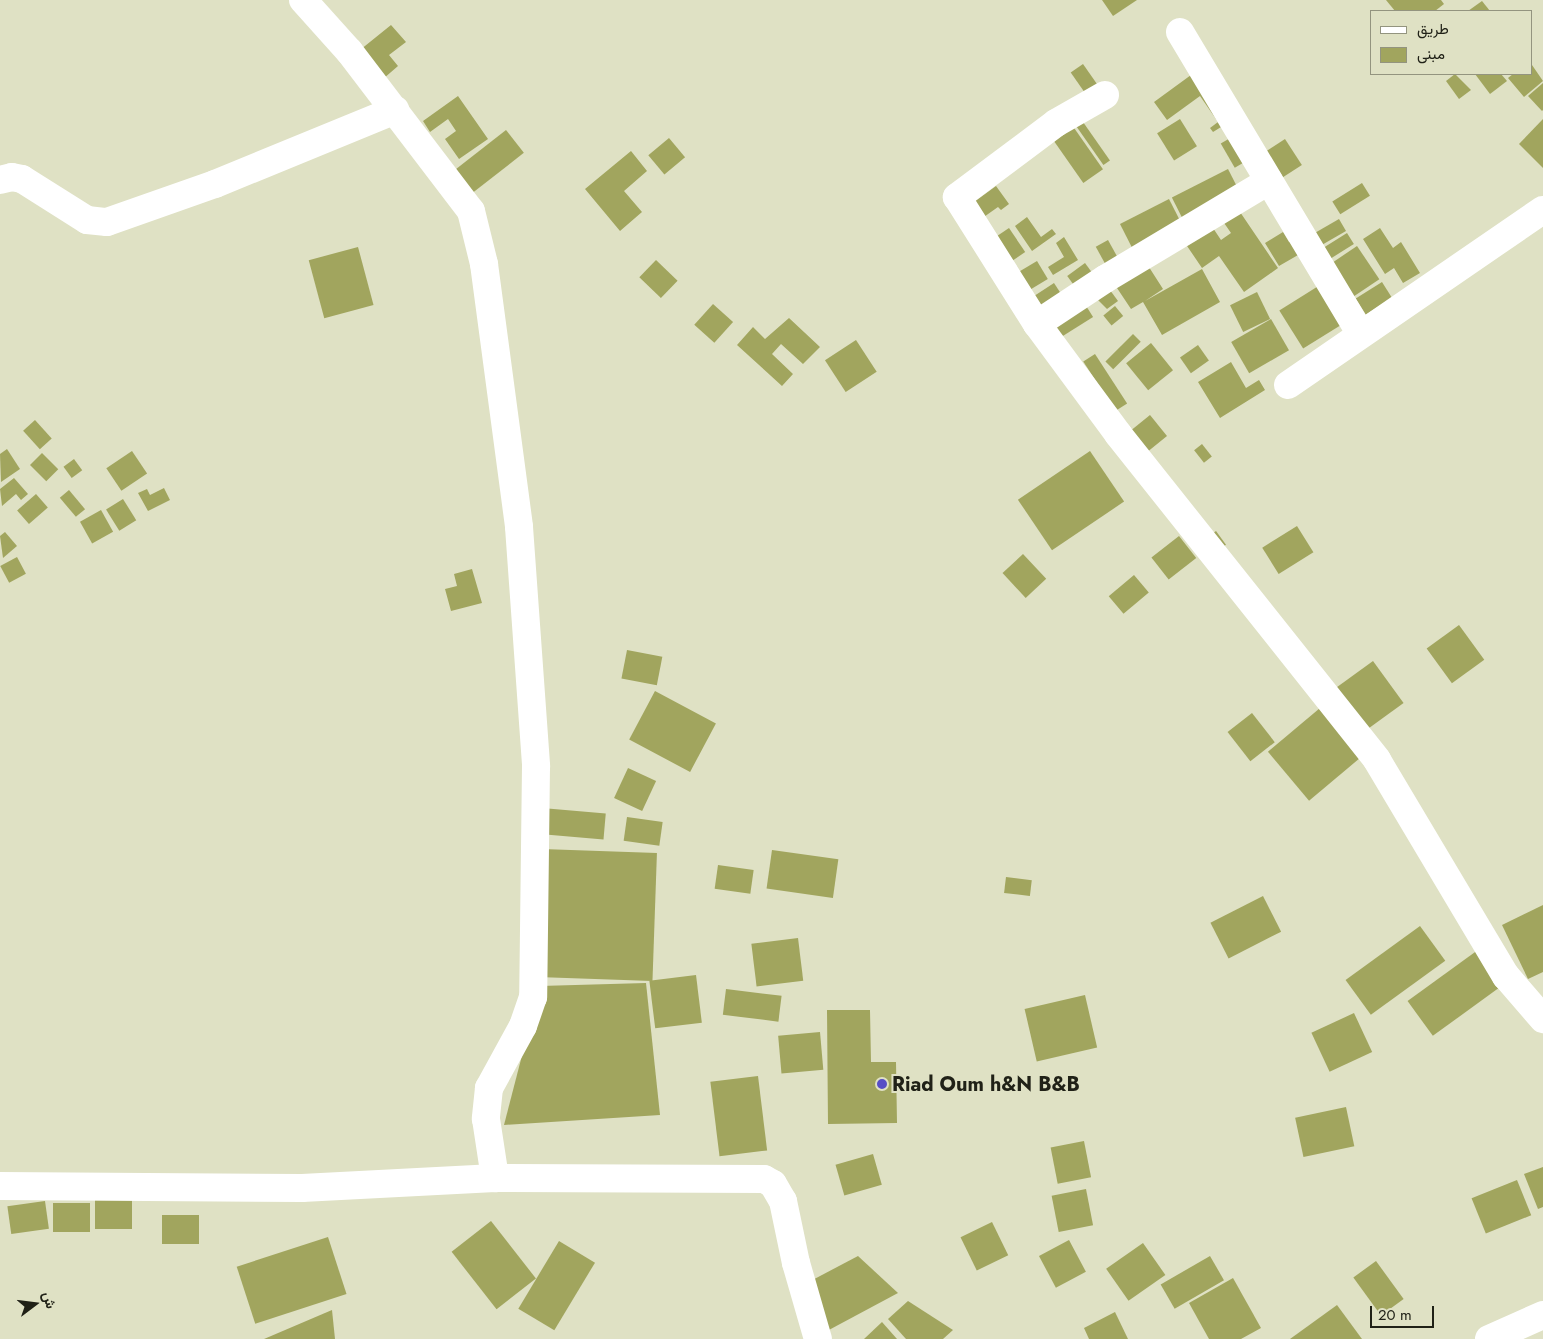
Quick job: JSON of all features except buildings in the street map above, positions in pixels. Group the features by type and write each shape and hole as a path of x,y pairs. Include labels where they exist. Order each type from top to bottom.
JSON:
{"street":[{"path":"303,0 349,51 395,110 472,211 475,222 519,527 536,766 534,980 531,1008 489,1088 486,1119 495,1178"},
{"path":"1180,32 1361,334"},
{"path":"1105,95 1056,123 957,197 1037,324 1118,434 1377,760 1412,814 1506,976 1543,1019"},
{"path":"1,176 22,179 87,220 107,222 215,184 395,110"},
{"path":"1037,324 1105,279 1269,181"},
{"path":"1288,385 1543,210"},
{"path":"0,1186 302,1188 495,1178 764,1179 773,1184 783,1201 796,1264 818,1339"},
{"path":"1489,1339 1543,1315"}],"place":[{"name":"Riad Oum h&N B&B","path":"882,1084"}]}
